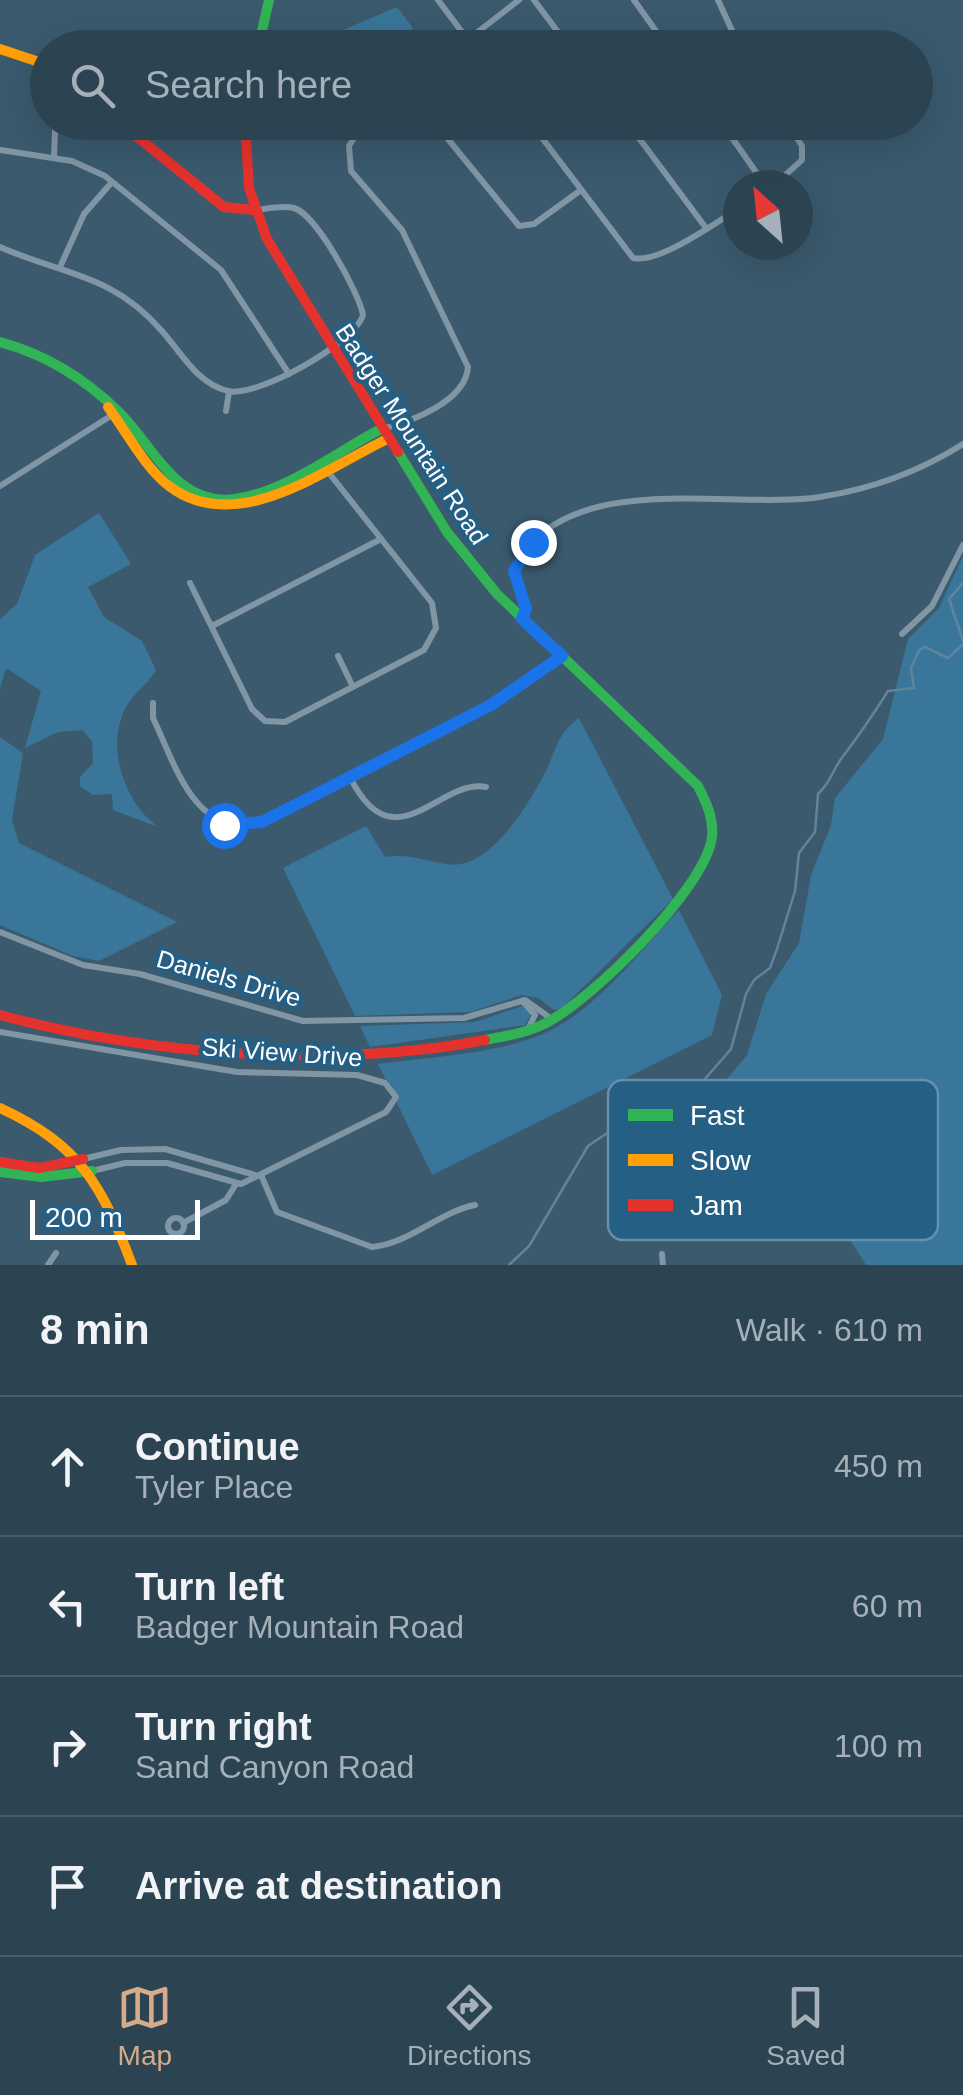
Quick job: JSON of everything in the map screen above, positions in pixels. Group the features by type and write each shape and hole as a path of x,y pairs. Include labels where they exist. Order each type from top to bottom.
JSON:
{"main road":[{"path":"262,30 269,0"},
{"path":"0,49 30,59"},
{"path":"140,140 224,207 254,210"},
{"name":"Badger Mountain Road","path":"0,1015 209,1051 295,1059 404,1054 527,1030 553,1020 592,988 692,886 710,856 714,826 706,798 690,776 522,619 447,532 384,434 254,210 245,167 245,140"},
{"path":"0,342 56,361 112,411 175,481 204,497 244,497 384,434"},
{"path":"0,1108 52,1132 83,1159 92,1171 132,1265"},
{"path":"0,1162 38,1168 83,1159"},
{"path":"0,1172 40,1177 92,1171"}],"street":[{"path":"438,0 461,30"},
{"path":"480,30 519,0"},
{"path":"534,0 556,30"},
{"path":"634,0 655,30"},
{"path":"718,0 732,30"},
{"path":"54,158 55,140"},
{"path":"353,140 349,146 352,171 402,230 468,367 466,382 452,397 384,434"},
{"path":"449,140 519,226 534,224 581,190"},
{"path":"544,140 637,260 678,245 723,217"},
{"path":"640,140 706,228"},
{"path":"734,140 755,170"},
{"path":"794,170 803,158 798,140"},
{"path":"0,150 83,164 112,182 221,270 288,374"},
{"path":"60,267 70,236 112,182"},
{"path":"0,248 89,276 134,304 196,372 229,392 265,386 288,374 354,332 363,315 339,264 301,212 290,208 254,210"},
{"path":"226,411 229,392"},
{"path":"0,486 112,411"},
{"path":"522,619 526,606 514,575 518,560 540,536 578,514 630,500 770,501 822,497 895,479 963,444"},
{"path":"190,583 252,709 265,721 285,722 419,653 435,632 432,603 322,464"},
{"path":"212,626 381,540"},
{"path":"902,634 932,606 963,545"},
{"path":"338,656 353,688"},
{"path":"153,703 152,718 195,803 224,825 262,822 491,705 562,656"},
{"path":"350,777 367,804 396,816 415,814 475,786 486,787"},
{"name":"Daniels Drive","path":"0,932 83,965 162,980 303,1021 464,1018 512,1004"},
{"path":"512,1004 530,1002 553,1020"},
{"path":"512,1004 526,1003 534,1011 534,1022 527,1030"},
{"name":"Ski View Drive","path":"0,1032 237,1072 358,1075 394,1091 396,1100 390,1110 261,1175"},
{"path":"83,1159 121,1150 165,1149 240,1173 261,1175"},
{"path":"92,1171 126,1164 167,1163 236,1184 261,1175"},
{"path":"261,1175 272,1207 281,1215 372,1247 386,1245 456,1208 475,1206"},
{"path":"183,1222 226,1200 236,1184"},
{"path":"48,1265 56,1253"},
{"path":"662,1254 662,1265"}],"shaded area":[{"path":"397,7 413,28 411,30 343,30"},
{"path":"99,513 131,564 88,587 104,617 142,641 156,670 126,707 117,739 127,788 158,827 113,810 112,794 93,795 80,786 80,777 93,763 92,741 82,730 58,732 25,748 41,691 6,668 0,689 0,619 17,604 35,555"},
{"path":"963,556 963,1265 866,1265 850,1240 938,1240 938,1080 726,1080 747,1055 766,994 799,943 811,875 831,825 835,798 883,739 908,639 939,608"},
{"path":"579,718 673,899 562,1008 554,1010 538,998 522,995 470,1012 355,1016 283,868 366,826 385,857 453,865 475,859 512,826 540,782 562,735"},
{"path":"0,737 23,753 12,820 19,843 177,922 99,961 73,956 0,925"},
{"path":"679,910 722,995 712,1035 622,1080 608,1080 608,1087 432,1175 378,1064 494,1048 539,1036 574,1016 637,957"},
{"path":"522,1006 531,1014 525,1025 370,1047 360,1026 475,1022"}],"waterway":[{"path":"963,583 949,599 963,641"},
{"path":"704,1080 731,1049 746,994 754,980 770,968 795,891 799,853 815,832 818,794 888,691 914,688 911,668 919,650 925,647 948,658 963,644"},
{"path":"509,1265 529,1246 588,1146 608,1132"}],"traffic: fast":[{"path":"262,30 269,0"},
{"path":"0,342 48,361 92,388 118,411 182,484 215,499 235,499 273,488 381,429"},
{"path":"398,452 447,532 497,594 698,786 712,823 705,859 690,885 616,969 544,1024 485,1040"},
{"path":"0,1172 41,1177 92,1171"}],"traffic: slow":[{"path":"0,49 30,59"},
{"path":"108,407 144,459 169,486 195,500 222,505 280,493 387,439"},
{"path":"0,1108 50,1137 85,1170 110,1212 132,1265"}],"traffic: jam":[{"path":"141,140 224,207 254,210"},
{"path":"246,140 249,188 267,239 398,452"},
{"path":"0,1015 117,1040 241,1053 366,1054 485,1040"},
{"path":"0,1162 39,1168 83,1159"}],"route":[{"path":"224,825 242,827 262,822 491,705 562,656 522,619 526,609 514,571 533,542"}]}
